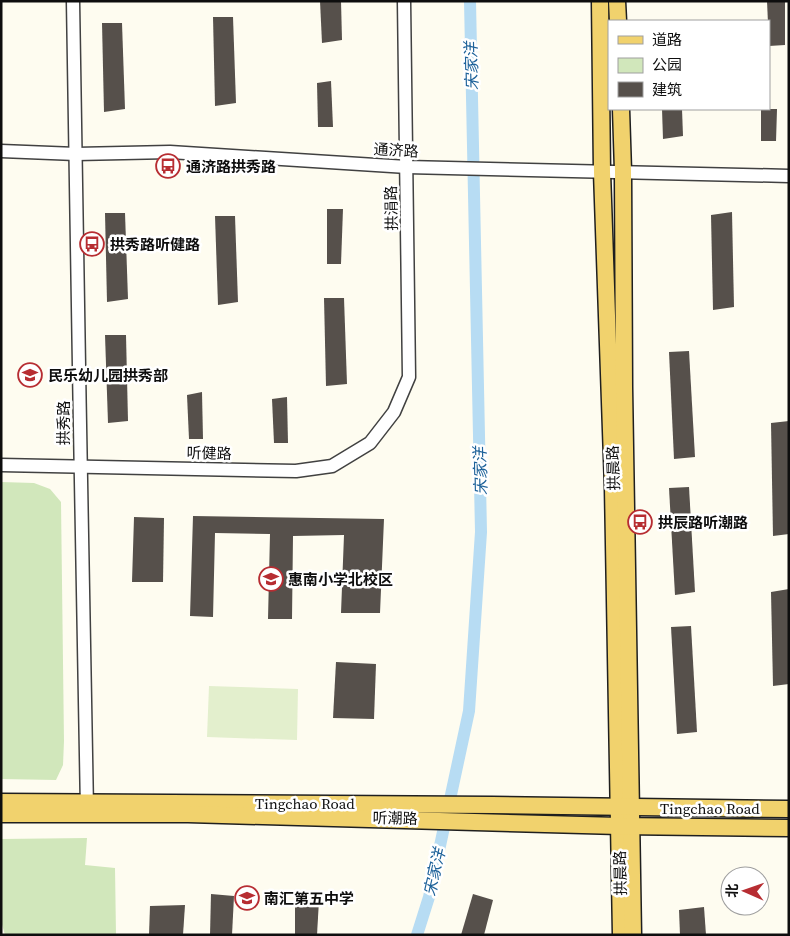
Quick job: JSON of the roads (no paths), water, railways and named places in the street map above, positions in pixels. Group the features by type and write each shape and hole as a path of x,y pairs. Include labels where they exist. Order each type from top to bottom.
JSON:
{"main road":[{"name":"拱晨路","path":"600,1 602,172 625,808"},
{"path":"617,1 618,20"},
{"name":"拱晨路","path":"621,110 623,171 625,826 621,935"},
{"path":"1,802 87,808"},
{"name":"听潮路","path":"1,814 87,808 188,814 403,811 490,813 625,826 789,828"},
{"name":"Tingchao Road","path":"490,813 625,808 789,809"},
{"name":"拱晨路","path":"625,826 633,935"}],"street":[{"name":"拱秀路","path":"73,1 87,808"},
{"name":"拱涓路","path":"394,412 409,377 404,1"},
{"name":"通济路","path":"1,151 76,154 197,153 407,167 789,176"},
{"name":"听健路","path":"1,465 296,471 332,466 370,443 394,412"}],"waterway":[{"name":"宋家洋","path":"417,935 429,897 469,711 481,532 470,1"}],"place":[{"name":"通济路拱秀路","path":"168,166"},
{"name":"拱秀路听健路","path":"92,244"},
{"name":"民乐幼儿园拱秀部","path":"30,375"},
{"name":"拱辰路听潮路","path":"640,522"},
{"name":"惠南小学北校区","path":"271,579"},
{"name":"南汇第五中学","path":"247,898"}]}
